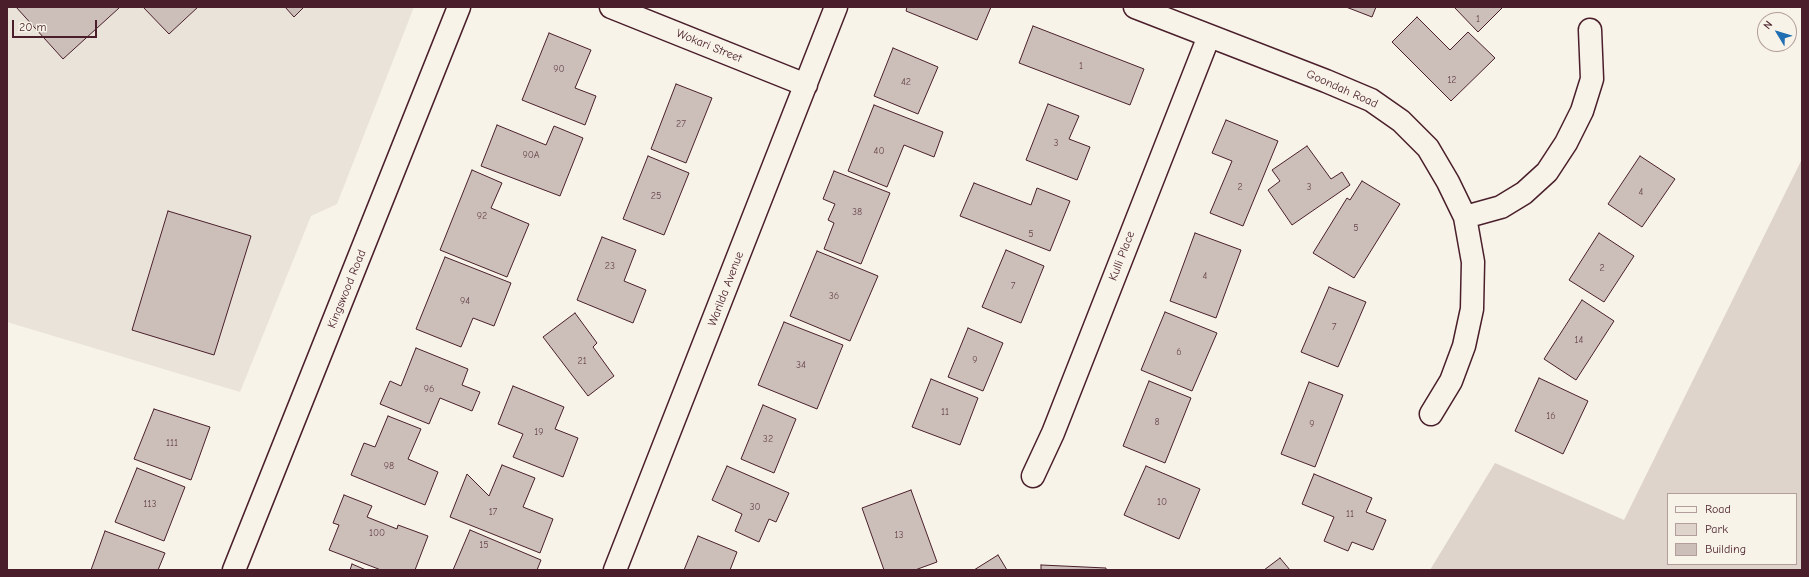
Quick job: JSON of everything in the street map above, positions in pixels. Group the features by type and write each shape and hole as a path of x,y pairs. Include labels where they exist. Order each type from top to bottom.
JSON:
{"street":[{"name":"Kingswood Road","path":"234,570 459,7"},
{"name":"Wokari Street","path":"611,7 806,85"},
{"name":"Warilda Avenue","path":"615,570 836,7"},
{"name":"Goondah Road","path":"1135,7 1365,97 1401,121 1428,148 1448,182 1465,217 1473,262 1472,309 1464,346 1451,381 1431,414"},
{"path":"1465,217 1502,207 1524,193 1546,172 1566,143 1582,111 1592,78 1590,30"},
{"name":"Kulli Place","path":"1033,476 1053,433 1208,36"}],"shaded area":[{"path":"7,7 414,7 337,204 311,216 240,392 7,322"}],"green space":[{"path":"1802,159 1802,570 1430,570 1495,463 1624,520"}],"building":[{"path":"16,7 118,7 119,8 63,59"},
{"path":"143,7 198,7 169,34"},
{"path":"285,7 304,7 294,17"},
{"path":"907,7 991,7 977,40 906,11"},
{"path":"1346,7 1376,7 1372,17"},
{"path":"1454,7 1503,7 1478,32"},
{"path":"1417,17 1450,50 1468,32 1495,58 1451,101 1392,42"},
{"path":"1033,26 1144,69 1130,105 1019,63"},
{"path":"549,33 591,50 575,88 596,96 585,125 522,100"},
{"path":"893,48 938,67 918,114 874,96"},
{"path":"676,84 712,98 686,163 651,149"},
{"path":"1048,104 1079,116 1069,139 1090,147 1077,180 1026,160"},
{"path":"874,105 943,132 934,157 904,145 887,187 848,171"},
{"path":"1226,120 1278,141 1243,226 1210,213 1232,161 1212,153"},
{"path":"497,125 546,145 554,126 583,138 560,196 481,166"},
{"path":"1307,146 1331,179 1342,172 1350,185 1292,225 1268,190 1280,181 1272,170"},
{"path":"648,156 689,173 664,235 623,219"},
{"path":"1640,156 1675,179 1642,227 1608,204"},
{"path":"472,170 502,183 491,208 529,224 507,277 440,250"},
{"path":"834,171 890,193 861,264 824,249 834,223 828,220 835,204 823,199"},
{"path":"1362,181 1400,204 1354,278 1313,253 1347,198 1350,200"},
{"path":"974,183 1031,205 1037,188 1070,201 1050,251 960,216"},
{"path":"168,211 251,236 214,355 132,330"},
{"path":"1195,233 1241,250 1216,318 1170,301"},
{"path":"1599,233 1634,256 1604,302 1569,280"},
{"path":"602,237 636,250 624,281 646,290 633,323 577,300"},
{"path":"1006,250 1044,266 1021,323 982,307"},
{"path":"817,251 878,276 850,341 790,316"},
{"path":"445,257 511,283 494,326 473,318 461,347 416,329"},
{"path":"1329,287 1366,302 1338,367 1301,352"},
{"path":"1582,300 1614,321 1576,380 1544,359"},
{"path":"1165,312 1217,333 1192,391 1141,370"},
{"path":"575,313 597,343 593,347 614,376 588,396 543,337"},
{"path":"784,322 843,345 817,409 758,385"},
{"path":"968,328 1003,343 983,391 948,377"},
{"path":"416,348 468,369 462,385 480,392 472,411 440,398 429,424 380,404 390,381 401,386"},
{"path":"1539,378 1588,401 1563,454 1515,431"},
{"path":"931,379 978,398 960,445 912,427"},
{"path":"1149,381 1191,398 1165,463 1123,446"},
{"path":"1309,382 1343,395 1315,467 1281,454"},
{"path":"513,386 564,407 555,429 578,438 563,477 513,457 523,434 498,424"},
{"path":"763,405 796,419 774,473 741,459"},
{"path":"154,409 210,427 191,480 134,459"},
{"path":"388,416 421,429 408,459 438,472 425,505 351,475 364,443 375,447"},
{"path":"502,465 535,478 523,507 553,519 540,553 450,517 467,474 489,496"},
{"path":"727,466 789,493 776,522 769,519 759,542 735,531 742,514 712,500"},
{"path":"1146,466 1200,489 1179,539 1124,515"},
{"path":"137,468 185,487 164,541 115,522"},
{"path":"1314,474 1372,498 1366,512 1386,520 1373,550 1352,542 1348,551 1324,541 1334,517 1302,504"},
{"path":"911,490 937,562 915,570 884,570 862,508"},
{"path":"344,495 372,506 367,517 397,529 398,525 428,536 415,570 381,570 329,550 339,525 333,523"},
{"path":"470,530 541,560 537,570 453,570"},
{"path":"105,531 165,553 158,570 91,570"},
{"path":"698,536 737,552 730,570 684,570"},
{"path":"998,555 1007,570 974,570"},
{"path":"1280,558 1290,570 1264,570"},
{"path":"352,564 366,570 350,570"},
{"path":"1041,565 1106,568 1106,570 1041,570"}]}
